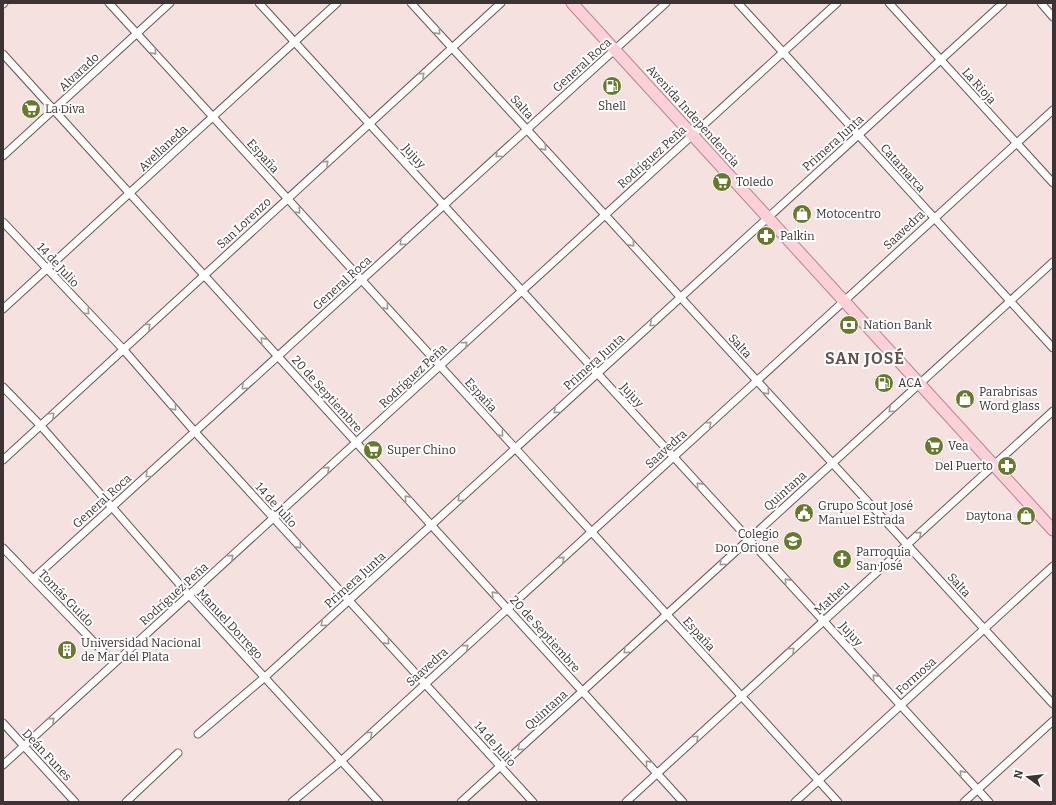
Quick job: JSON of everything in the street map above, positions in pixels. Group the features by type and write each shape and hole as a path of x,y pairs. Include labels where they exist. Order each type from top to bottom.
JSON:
{"main road":[{"name":"Avenida Independencia","path":"572,3 1053,530"}],"street":[{"name":"España","path":"108,3 838,802"},
{"name":"Alvarado","path":"3,156 170,3"},
{"name":"Jujuy","path":"259,3 989,802"},
{"name":"Avellaneda","path":"3,309 337,3"},
{"name":"Salta","path":"411,3 1053,704"},
{"name":"San Lorenzo","path":"3,460 501,3"},
{"name":"General Roca","path":"33,579 666,3"},
{"name":"Catamarca","path":"738,3 1053,348"},
{"name":"Rodríguez Peña","path":"3,765 837,3"},
{"name":"La Rioja","path":"889,3 1053,183"},
{"name":"Primera Junta","path":"198,734 265,677 1003,3"},
{"path":"1041,3 1053,17"},
{"name":"20 de Septiembre","path":"3,54 683,802"},
{"name":"Saavedra","path":"292,802 341,761 1053,110"},
{"name":"14 de Julio","path":"3,222 123,349 195,432 533,802"},
{"name":"Quintana","path":"461,802 1053,262"},
{"name":"Manuel Dorrego","path":"3,387 41,426 189,595 379,802"},
{"name":"Matheu","path":"626,802 1053,411"},
{"name":"Tomás Guido","path":"3,548 114,663"},
{"name":"Formosa","path":"795,802 1053,566"},
{"path":"964,802 1053,721"},
{"name":"Deán Funes","path":"3,723 75,802"},
{"path":"126,802 178,753"}],"place":[{"name":"Shell","path":"612,86"},
{"name":"La Diva","path":"31,109"},
{"name":"Toledo","path":"722,182"},
{"name":"Motocentro","path":"802,214"},
{"name":"Palkin","path":"766,236"},
{"name":"Nation Bank","path":"849,325"},
{"name":"ACA","path":"884,383"},
{"name":"Parabrisas Word glass","path":"965,399"},
{"name":"Vea","path":"934,446"},
{"name":"Super Chino","path":"373,450"},
{"name":"Del Puerto","path":"1007,466"},
{"name":"Grupo Scout José Manuel Estrada","path":"804,513"},
{"name":"Daytona","path":"1026,516"},
{"name":"Colegio Don Orione","path":"793,541"},
{"name":"Parroquia San José","path":"842,559"},
{"name":"Universidad Nacional de Mar del Plata","path":"67,650"}],"district":[{"name":"SAN JOSÉ","path":"865,358"}]}
